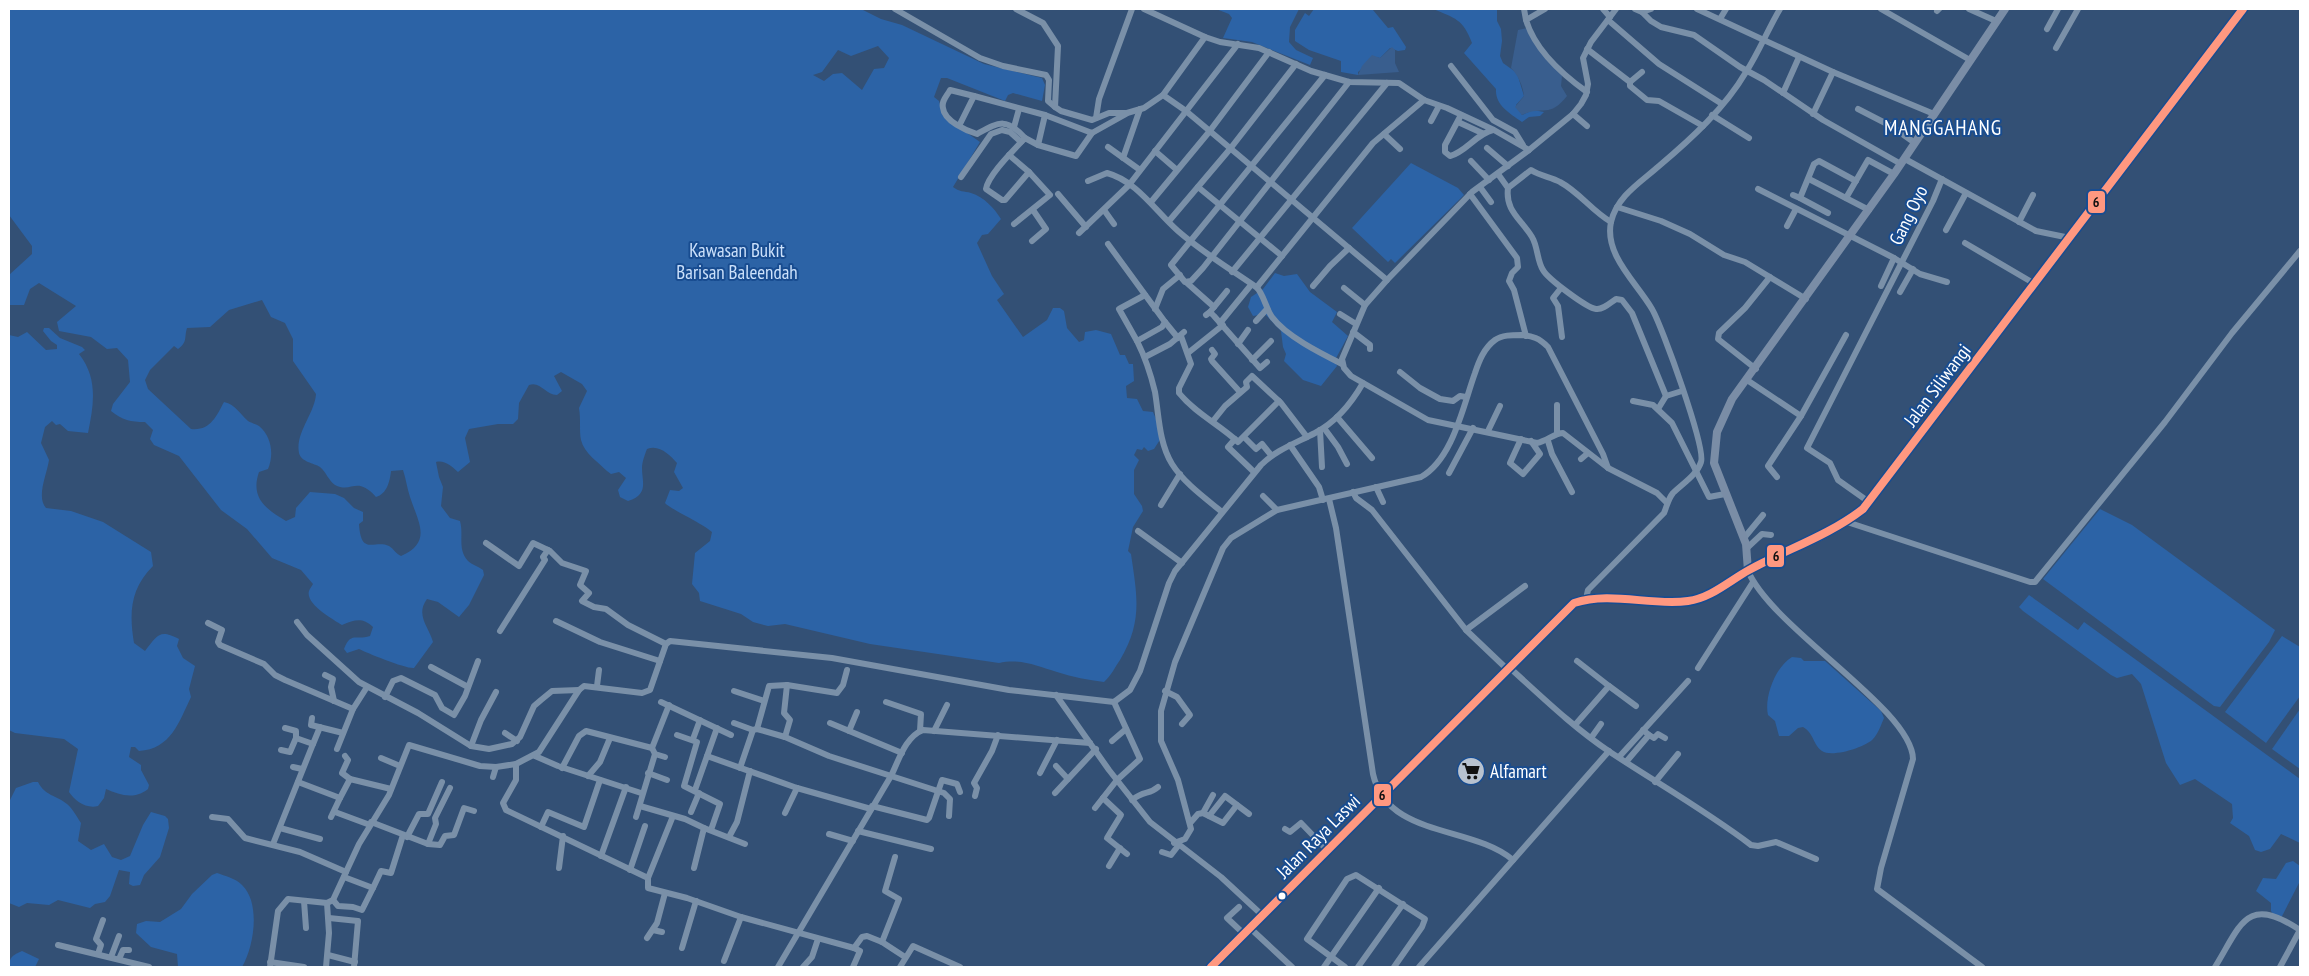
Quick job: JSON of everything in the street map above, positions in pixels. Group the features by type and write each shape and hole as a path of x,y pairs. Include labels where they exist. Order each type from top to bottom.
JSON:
{"main road":[{"path":"1587,594 1693,600 1721,589 1748,571 1747,548 1744,538 1715,468 1714,446 1724,415 1903,161 2005,9"},
{"name":"Jalan Siliwangi","path":"1748,571 1847,522 1869,502 2243,9"},
{"name":"Jalan Raya Laswi","path":"1211,967 1574,603 1587,594"}],"street":[{"path":"1016,9 1043,23 1058,46 1055,107"},
{"path":"1096,118 1099,99 1132,9"},
{"path":"1144,9 1205,37 1269,52 1325,75 1349,82 1398,84 1424,100 1439,106 1482,133"},
{"path":"1524,9 1526,20 1533,36 1542,49 1565,75 1587,92"},
{"path":"1526,20 1545,9"},
{"path":"1602,9 1609,18 1659,64 1722,104"},
{"path":"1342,364 1365,304 1387,280 1470,194 1573,114 1587,92 1583,58 1587,49 1616,9"},
{"path":"1697,9 1799,57 1934,114"},
{"path":"1720,20 1726,9"},
{"path":"1587,594 1664,513 1667,502 1696,471 1702,460 1701,449 1661,328 1651,308 1616,255 1611,222 1617,208 1627,193 1704,126 1722,104 1747,72 1780,9"},
{"path":"1969,9 1996,21"},
{"path":"2047,29 2058,9"},
{"path":"2056,48 2078,9"},
{"path":"899,10 980,58 1003,66 1046,75 1049,80 1048,102 1055,107 1088,120 1110,113 1127,113"},
{"path":"1885,10 1970,60"},
{"path":"1643,11 1650,21 1661,27 1694,35 1747,72 1764,80 1813,114 1942,179 2036,231 2070,238"},
{"path":"961,177 996,131 1010,132 1023,140 1076,156 1092,134 1127,113 1140,109 1163,95 1205,37"},
{"path":"1078,233 1129,185 1238,44"},
{"path":"1587,49 1630,82 1630,86 1647,100 1659,101 1704,126"},
{"path":"1150,202 1209,132 1269,52"},
{"path":"1784,93 1799,57"},
{"path":"1169,222 1230,149 1296,64"},
{"path":"1451,66 1493,120 1516,132 1523,145"},
{"path":"1630,82 1642,72"},
{"path":"1813,114 1833,72"},
{"path":"1267,362 1261,368 1252,360 1170,264 1325,75"},
{"path":"1187,283 1203,268 1210,256 1349,82"},
{"path":"1232,272 1387,83"},
{"path":"1023,140 1014,127 1006,124 990,126 977,134 959,126 944,113 942,108 944,100 950,90 1045,115 1092,134"},
{"path":"1163,95 1186,111 1387,280"},
{"path":"959,126 974,96"},
{"path":"1188,353 1222,324 1282,256 1373,143 1424,100"},
{"path":"1431,121 1439,106"},
{"path":"1014,127 1019,109"},
{"path":"1123,158 1140,109"},
{"path":"1858,109 1892,126 1915,143"},
{"path":"1573,114 1587,126"},
{"path":"1038,145 1045,115"},
{"path":"1712,115 1749,138"},
{"path":"1459,118 1445,145 1445,152 1450,156 1464,149 1482,133 1494,130"},
{"path":"1459,118 1494,130 1529,150"},
{"path":"1384,134 1400,149"},
{"path":"1023,140 1009,155 988,183 986,189 1002,200 1005,200 1029,172"},
{"path":"1108,147 1140,170"},
{"path":"1486,148 1508,166"},
{"path":"1155,151 1177,170"},
{"path":"1009,155 1029,172 1050,195 1014,224"},
{"path":"1846,198 1868,160 1894,174"},
{"path":"1471,161 1489,180"},
{"path":"1800,198 1814,164 1820,161 1856,181"},
{"path":"1508,188 1531,170 1540,176 1558,181 1592,210 1611,222"},
{"path":"1088,181 1108,173 1129,185 1190,240 1254,286 1275,321 1301,340 1342,364 1351,376 1423,418 1531,441 1548,441 1557,434 1563,433 1608,468 1656,493 1667,502"},
{"path":"1498,174 1508,188 1507,197 1512,213 1534,240 1542,269 1550,279 1592,308 1605,307 1616,299 1625,302 1632,313 1666,396"},
{"path":"1808,179 1868,210"},
{"name":"Gang Oyo","path":"1869,502 1836,478 1830,464 1807,448 1942,179"},
{"path":"1480,186 1491,202"},
{"path":"1198,187 1282,256"},
{"path":"1758,189 1913,269 1947,282"},
{"path":"1946,230 1966,193"},
{"path":"1058,194 1086,227"},
{"path":"1470,194 1517,258 1518,266 1512,273 1509,281 1514,290 1526,336"},
{"path":"2019,222 2034,194"},
{"path":"1793,195 1828,213"},
{"path":"1617,208 1661,221 1690,234 1724,255 1745,262 1806,299"},
{"path":"1787,226 1796,209"},
{"path":"1032,241 1046,231 1033,210"},
{"path":"1104,210 1114,224"},
{"path":"1965,243 2036,284"},
{"path":"1108,244 1164,322 1181,335 1191,364 1179,388 1179,393 1189,405 1239,442 1280,402"},
{"path":"1313,286 1349,248"},
{"path":"1847,522 2030,582 2035,582 2165,422 2232,333 2300,251"},
{"path":"1881,286 1894,258"},
{"path":"1900,292 1913,269"},
{"path":"1155,309 1163,289 1180,275"},
{"path":"1756,368 1718,339 1719,333 1745,308 1770,277"},
{"path":"1344,288 1365,304"},
{"path":"1561,288 1554,298 1558,306 1562,337"},
{"path":"1210,312 1227,291"},
{"path":"1145,295 1120,309 1145,357 1154,390 1163,443 1173,465 1180,474 1222,512"},
{"path":"1256,322 1267,308"},
{"path":"1340,314 1356,324"},
{"path":"1137,341 1162,327 1164,322"},
{"path":"1238,344 1248,330"},
{"path":"1353,332 1370,345 1370,349"},
{"path":"1145,357 1181,335"},
{"path":"1777,477 1768,466 1801,416 1846,335"},
{"path":"1162,852 1172,855 1176,844 1185,839 1192,829 1178,780 1161,741 1161,719 1165,691 1182,642 1223,548 1231,538 1277,510 1326,500 1421,476 1432,470 1441,461 1452,425 1466,397 1480,359 1488,347 1504,336 1537,338 1554,356 1579,410 1603,454 1608,468"},
{"path":"1252,360 1270,341"},
{"path":"1212,350 1216,354 1210,359 1240,392"},
{"path":"1400,372 1420,388 1439,398 1453,402 1460,396 1466,397"},
{"path":"1213,421 1248,386 1246,382 1252,376 1280,402 1307,437"},
{"path":"1747,380 1801,416"},
{"path":"326,967 330,901 371,823 391,790 409,745 480,766 496,767 516,764 535,756 579,690 584,686 645,692 652,687 666,644 670,641 832,658 1009,690 1114,702 1130,690 1135,683 1169,583 1182,563 1254,472 1271,455 1320,430 1337,417 1352,401 1363,383"},
{"path":"1658,409 1666,396 1682,391"},
{"path":"1633,401 1650,404 1658,409 1676,429 1709,496 1725,494"},
{"path":"1557,404 1557,434"},
{"path":"1488,432 1500,406"},
{"path":"1337,417 1372,458"},
{"path":"1449,473 1473,428"},
{"path":"1320,430 1340,449 1347,464"},
{"path":"1320,430 1322,467"},
{"path":"1244,437 1256,448 1262,444 1271,455"},
{"path":"1235,439 1228,447 1254,472"},
{"path":"1521,439 1510,463 1523,474 1540,454 1531,441"},
{"path":"1548,441 1572,492"},
{"path":"1290,445 1319,487 1336,528 1375,784 1382,795 1406,817 1492,847 1513,860"},
{"path":"1581,459 1588,453"},
{"path":"1161,505 1180,474"},
{"path":"1376,487 1383,502"},
{"path":"1353,492 1356,498 1372,510 1433,591 1466,631 1508,670 1591,738 1655,782 1710,815 1751,845 1758,846 1776,842 1816,858"},
{"path":"1264,496 1277,510"},
{"path":"1744,538 1763,515"},
{"path":"1138,531 1182,563"},
{"path":"1747,548 1762,534 1771,535"},
{"path":"486,543 519,566 533,543 548,550 562,562 586,571 580,585 588,593 582,601 594,607 606,609 628,625 666,644"},
{"path":"500,631 545,560 543,557 548,550"},
{"path":"1748,571 1753,582 1808,641 1892,716 1910,741 1913,759 1877,889 1982,967"},
{"path":"1698,668 1753,582"},
{"path":"1466,631 1525,586"},
{"path":"556,621 600,642 660,661"},
{"path":"297,622 307,635 337,663 367,687 418,713 471,746 482,749 497,748 516,741 534,706 552,691 579,690"},
{"path":"208,623 222,630 218,642 220,645 264,664 275,675 285,680 354,709"},
{"path":"385,697 393,681 401,678 433,694 442,708 454,715 462,702 478,661"},
{"path":"1577,661 1636,706"},
{"path":"431,667 468,687"},
{"path":"597,686 600,670"},
{"path":"740,768 755,730 769,685 787,685 837,693 842,688 847,670"},
{"path":"326,675 332,679 331,687 334,701"},
{"path":"1626,762 1646,733 1688,681"},
{"path":"785,737 790,720 784,715 787,685"},
{"path":"1575,725 1609,686"},
{"path":"337,749 354,709 367,687"},
{"path":"734,691 764,700"},
{"path":"1165,691 1177,697 1190,715 1182,724"},
{"path":"471,746 481,720 496,692"},
{"path":"1056,695 1117,780 1150,822 1220,877 1262,915"},
{"path":"661,702 731,735"},
{"path":"886,702 921,714 920,731"},
{"path":"1095,808 1117,780 1140,759 1114,702"},
{"path":"636,818 653,751 669,705"},
{"path":"934,731 947,705"},
{"path":"849,731 857,712"},
{"path":"312,718 311,725 343,733"},
{"path":"693,739 700,720"},
{"path":"734,723 785,737 830,756 938,794 946,794 950,799 949,816"},
{"path":"830,723 902,753"},
{"path":"1591,738 1601,724"},
{"path":"273,844 320,726"},
{"path":"281,750 290,752 296,738 296,731 285,728"},
{"path":"692,812 707,756 717,728"},
{"path":"1112,741 1126,729"},
{"path":"778,967 872,808 887,775 910,740 920,731 998,735 1090,743"},
{"path":"562,768 582,732 653,751 665,758"},
{"path":"505,733 516,741"},
{"path":"1646,733 1654,738 1658,734 1665,738"},
{"path":"1619,757 1646,733"},
{"path":"677,735 693,739 697,743 684,785 720,804 711,830"},
{"path":"975,796 977,788 974,784 992,751 998,735"},
{"path":"296,738 313,744"},
{"path":"588,776 600,762 610,738"},
{"path":"1040,773 1057,740"},
{"path":"1055,794 1096,750"},
{"path":"1419,967 1610,751"},
{"path":"1655,782 1678,754"},
{"path":"345,756 348,760 342,772 350,779 391,790"},
{"path":"535,756 562,768 642,793"},
{"path":"707,756 796,788 927,820 943,779 957,784 960,792"},
{"path":"381,758 400,766"},
{"path":"516,764 516,780 503,807 513,814 563,836 648,878"},
{"path":"293,766 302,769"},
{"path":"1056,766 1068,779"},
{"path":"493,777 496,767"},
{"path":"729,837 737,822 750,772"},
{"path":"648,773 667,780"},
{"path":"350,779 333,814 371,823 428,844 440,845 444,836 454,835 464,808 474,812"},
{"path":"541,827 548,812 584,827 600,780"},
{"path":"298,782 340,798"},
{"path":"328,955 355,965 358,921 362,910 381,871 391,873 405,836 419,814 428,814 442,782"},
{"path":"601,856 626,787"},
{"path":"1132,800 1142,792 1151,792 1158,787"},
{"path":"428,844 436,824 435,818 450,788"},
{"path":"785,813 796,788"},
{"path":"1206,815 1213,795"},
{"path":"1206,815 1224,796 1249,814"},
{"path":"1103,798 1121,815 1107,836 1127,854"},
{"path":"1191,822 1198,814 1206,815 1223,824 1237,805"},
{"path":"640,806 673,816 745,844"},
{"path":"673,816 648,878 648,888 696,901 741,917 854,948 860,951 853,967"},
{"path":"212,817 228,819 245,838 300,852 373,888"},
{"path":"1285,829 1291,831 1301,824 1327,850"},
{"path":"630,870 645,826"},
{"path":"280,828 320,839"},
{"path":"694,868 704,828"},
{"path":"858,831 931,849"},
{"path":"829,834 853,841"},
{"path":"559,868 563,836"},
{"path":"1109,866 1120,848"},
{"path":"882,942 899,899 885,891 895,857"},
{"path":"1345,967 1308,942 1307,936 1351,876 1356,875 1403,904 1422,917 1425,922 1394,967"},
{"path":"1324,967 1379,888"},
{"path":"647,938 653,930 665,893"},
{"path":"304,967 270,965 278,911 288,899 330,901 338,906 353,906 362,910"},
{"path":"304,901 306,928"},
{"path":"682,948 696,901"},
{"path":"1358,967 1403,904"},
{"path":"1239,906 1224,915 1265,943 1292,967"},
{"path":"2216,967 2237,927 2249,917 2274,915 2300,930 2280,967"},
{"path":"724,961 741,917"},
{"path":"329,918 358,921"},
{"path":"98,954 100,945 96,939 103,920"},
{"path":"653,930 662,932"},
{"path":"111,957 119,936"},
{"path":"854,948 864,936 882,942 905,957"},
{"path":"803,967 812,957 818,939"},
{"path":"58,945 149,967"},
{"path":"900,967 913,946 960,967"},
{"path":"119,959 123,950 129,950"}],"green space":[{"name":"Kawasan Bukit Barisan Baleendah","path":"9,9 861,9 881,19 902,25 984,64 1042,78 1045,85 1042,101 1013,93 1008,95 1005,101 947,78 941,78 934,97 939,101 943,116 980,142 953,187 959,191 980,197 992,207 1001,219 988,234 982,235 977,243 992,276 1004,294 997,300 1023,337 1047,320 1053,308 1060,308 1064,311 1067,328 1079,342 1084,340 1085,332 1096,330 1111,334 1120,355 1125,355 1129,364 1133,364 1134,381 1126,386 1127,398 1137,399 1143,411 1153,412 1163,435 1154,449 1148,451 1144,447 1142,450 1137,449 1134,455 1139,460 1134,470 1134,494 1143,511 1133,527 1128,551 1131,554 1136,596 1135,620 1132,633 1120,660 1104,682 1075,677 1021,662 999,663 870,644 785,624 768,626 753,622 741,614 700,601 699,593 692,584 695,553 710,541 712,532 665,503 670,490 679,491 683,488 674,472 677,463 660,449 647,449 642,466 642,491 635,498 628,501 620,497 618,490 626,478 619,472 611,474 607,471 588,453 581,440 579,408 587,391 582,384 561,372 554,376 562,391 557,395 549,393 540,386 529,385 519,403 518,419 513,424 498,424 469,429 465,438 470,462 458,472 445,463 436,462 443,487 441,506 450,518 460,521 463,552 470,562 483,570 484,575 469,605 459,617 438,602 427,599 422,610 424,621 433,642 414,668 359,649 347,653 344,649 349,640 370,636 373,627 358,620 342,625 321,611 311,601 309,596 309,591 313,584 301,570 272,558 247,529 221,510 179,456 154,445 150,439 153,430 145,422 127,420 111,411 113,404 130,382 128,360 117,348 107,349 91,337 59,331 57,322 76,306 39,283 30,289 24,305 9,305 9,275 32,254 32,246 9,215","holes":["878,46 889,58 884,68 874,69 862,90 842,73 833,74 824,81 813,75 822,72 838,50 851,56","262,300 271,317 285,323 293,339 293,361 316,394 300,438 300,456 320,467 335,485 346,488 364,487 376,497 385,490 389,483 391,471 403,470 419,523 420,538 411,550 401,556 384,544 366,544 360,534 359,524 363,521 363,512 354,508 344,498 335,494 310,492 296,508 295,517 286,521 272,512 258,496 257,481 259,472 268,469 271,458 271,446 267,435 259,426 248,421 234,407 224,402 212,422 203,428 191,429 148,389 145,380 150,370 174,346 178,349 181,346 184,342 187,328 210,327 229,310"]},
{"path":"1216,9 1299,9 1290,27 1289,42 1296,50 1313,58 1310,65 1252,42 1223,38 1232,18 1229,14"},
{"path":"1314,9 1373,10 1388,28 1393,27 1406,47 1405,50 1398,51 1390,48 1380,58 1376,57 1358,72 1358,75 1341,72 1341,61 1309,50 1295,41 1295,30 1305,13 1309,16"},
{"path":"1433,9 1497,9 1497,21 1501,29 1502,41 1500,56 1503,63 1517,73 1524,96 1516,105 1522,115 1533,110 1544,112 1540,116 1529,117 1522,122 1504,108 1498,100 1496,89 1464,53 1472,43 1462,24 1453,17"},
{"path":"1411,163 1458,188 1464,195 1395,263 1391,259 1388,262 1352,228"},
{"path":"1275,273 1284,276 1297,274 1310,292 1337,312 1332,322 1348,336 1335,360 1337,366 1321,386 1303,380 1284,361 1286,354 1281,331 1265,314 1253,316 1248,307 1251,297 1263,289"},
{"path":"44,328 49,328 60,338 85,350 79,354 85,363 92,382 93,402 88,433 68,431 60,424 56,425 52,421 45,427 41,443 49,460 42,492 43,503 46,508 71,511 103,522 151,552 153,566 140,584 133,602 134,643 145,651 159,635 167,634 179,639 177,646 183,658 195,666 189,689 191,697 178,725 172,733 166,740 150,749 139,751 135,747 131,747 129,757 141,765 141,770 149,785 148,789 138,794 122,795 106,789 104,798 98,806 94,807 81,804 69,792 78,749 64,739 15,733 9,730 9,335 18,337 27,332 46,350 57,349 57,345 43,331"},
{"path":"2100,509 2132,525 2275,630 2269,642 2220,707 2214,706 2043,579"},
{"path":"2029,595 2078,630 2084,622 2300,779 2300,843 2281,834 2270,849 2261,852 2255,850 2249,836 2230,823 2233,818 2232,804 2195,779 2180,785 2166,763 2141,684 2132,674 2117,678 2111,675 2023,611 2019,607"},
{"path":"2282,636 2300,647 2300,696 2266,743 2225,712"},
{"path":"1792,657 1801,658 1804,661 1825,661 1881,711 1884,718 1873,739 1856,748 1827,753 1817,746 1809,732 1803,727 1798,728 1789,736 1779,736 1775,721 1768,715 1769,692 1776,675"},
{"path":"2300,709 2300,769 2272,749"},
{"path":"38,782 44,790 63,801 73,811 81,823 78,841 91,850 104,844 112,857 121,860 130,856 143,825 151,812 165,816 168,819 169,828 160,857 144,875 140,885 133,886 129,884 130,872 119,870 110,896 105,902 95,904 90,908 58,900 49,905 27,903 19,907 9,903 9,802 16,788"},
{"path":"2293,861 2300,866 2300,881 2279,922 2271,911 2271,903 2256,891 2263,878 2276,879 2286,863"},
{"path":"217,873 242,885 252,903 254,925 250,948 246,958 242,967 178,967 177,954 151,947 136,933 137,924 146,921 160,922 181,909 192,894 212,875"},
{"path":"22,951 39,959 35,967 9,967 12,957"}],"shaded area":[{"path":"1527,28 1562,76 1561,86 1567,96 1555,107 1522,115 1515,107 1524,96 1518,77 1511,68 1518,30"},
{"path":"1392,47 1395,50 1395,63 1399,72 1358,75 1362,66 1372,55 1380,58"}],"transit line":[{"name":"6","path":"1211,967 1574,603 1602,598 1659,602 1696,599 1712,593 1763,562 1836,527 1863,509 2243,9"}],"place":[{"name":"Alfamart","path":"1471,771"}],"district":[{"name":"MANGGAHANG","path":"1943,128"}]}
